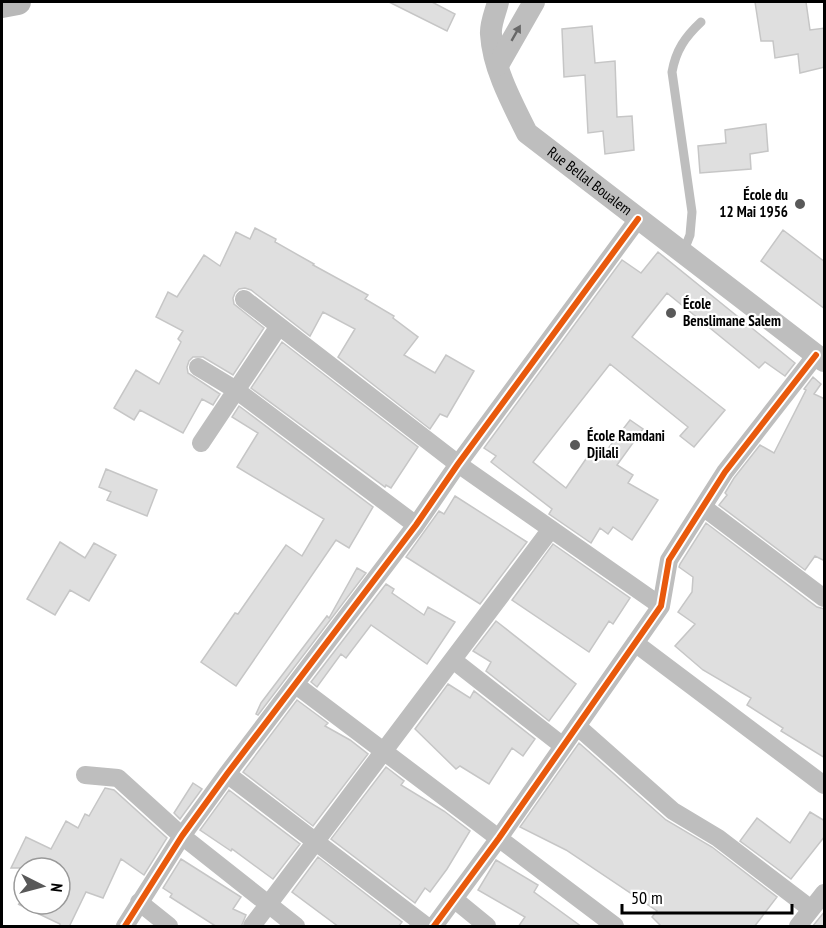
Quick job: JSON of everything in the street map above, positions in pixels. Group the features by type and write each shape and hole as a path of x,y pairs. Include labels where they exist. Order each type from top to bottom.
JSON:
{"main road":[{"path":"2,5 18,2"}],"street":[{"name":"Rue Bellal Boualem","path":"498,2 490,33 498,65 527,133 820,358"},
{"path":"498,65 534,2"},
{"path":"125,927 182,836 416,525 458,464 638,219"},
{"path":"244,299 458,464 661,606"},
{"path":"201,443 279,326"},
{"path":"434,927 661,606 669,560 725,472 820,358"},
{"path":"198,367 236,390 416,525"},
{"path":"703,507 825,598"},
{"path":"252,927 551,529"},
{"path":"635,643 825,785"},
{"path":"453,660 564,746"},
{"path":"296,685 615,927"},
{"path":"577,726 673,811 718,838 811,909"},
{"path":"227,774 426,927"},
{"path":"85,775 118,778 182,836 296,927"},
{"path":"798,927 825,892"},
{"path":"454,899 487,927"},
{"path":"139,902 169,927"}],"lane":[{"path":"683,253 690,235 692,212 672,72 675,55 681,44 688,34 702,22"}],"building":[{"path":"389,2 432,2 455,14 447,31"},
{"path":"755,2 806,2 810,30 825,28 825,67 800,73 798,54 775,58 773,41 761,41"},
{"path":"592,26 595,63 615,61 617,117 632,116 634,150 605,154 603,131 588,133 585,75 564,77 562,29"},
{"path":"766,124 768,151 750,154 751,169 700,173 698,146 726,143 725,130"},
{"path":"255,228 276,239 275,242 313,265 368,295 365,299 394,316 393,318 418,337 404,355 435,373 446,355 474,371 447,417 440,414 430,429 338,357 355,329 323,312 310,336 251,290 245,288 235,293 234,304 264,328 233,375 203,357 193,357 189,361 188,373 220,394 213,405 202,399 183,433 140,410 134,420 114,408 136,370 159,384 181,342 178,339 183,331 156,317 168,292 177,297 204,255 220,266 236,232 250,239"},
{"path":"783,230 825,262 825,309 761,261"},
{"path":"658,252 795,363 785,376 765,362 759,368 667,293 632,337 725,410 694,447 680,436 688,427 610,364 533,462 566,488 590,453 600,459 630,420 643,429 617,465 633,475 628,483 658,500 632,540 613,527 608,534 600,528 591,543 549,514 552,509 491,462 496,456 484,448 622,260 641,273"},
{"path":"282,342 418,447 391,488 386,485 385,487 251,388"},
{"path":"813,377 821,384 814,394 825,399 825,561 815,556 805,570 719,505 727,495 725,493 734,478 760,445 774,453 806,390 804,389"},
{"path":"239,406 373,507 349,548 336,540 236,686 201,662 286,545 302,556 324,519 237,467 258,433 232,417"},
{"path":"106,469 157,490 147,516 107,500 111,492 99,487"},
{"path":"455,496 527,542 480,604 406,557 439,511 444,514"},
{"path":"706,523 817,607 825,609 825,758 781,731 783,728 747,705 751,698 703,670 675,646 695,624 678,612 692,592 693,577 679,567"},
{"path":"60,542 85,558 94,543 116,555 89,601 70,590 55,615 27,599"},
{"path":"553,544 630,598 613,624 609,621 589,652 512,600"},
{"path":"357,568 366,573 258,715 256,714 261,703 327,616 329,618"},
{"path":"386,584 394,589 392,593 424,615 428,607 455,622 427,664 371,625 346,658 341,654 317,687 311,682"},
{"path":"496,621 576,684 549,721 486,671 491,662 473,651"},
{"path":"448,684 470,698 474,691 535,739 523,756 512,748 489,784 460,766 456,769 415,729"},
{"path":"297,700 328,723 325,726 350,740 368,754 313,826 243,772"},
{"path":"579,743 666,820 712,847 777,897 754,927 662,927 652,917 657,911 566,850 520,827"},
{"path":"386,767 404,781 401,785 444,811 470,831 430,892 425,888 415,903 331,839"},
{"path":"193,783 202,789 180,819 174,813"},
{"path":"105,788 114,790 167,838 144,875 121,859 103,898 86,892 69,927 60,927 60,924 43,916 72,916 72,856 17,856 26,837 51,849 66,821 78,828 85,814 89,816"},
{"path":"229,790 300,844 273,879 232,849 231,851 200,830"},
{"path":"810,812 825,821 825,836 791,879 740,841 757,818 790,843"},
{"path":"318,857 402,922 398,927 339,927 292,892"},
{"path":"181,859 241,897 233,909 246,915 241,927 217,927 170,897 172,894 163,888"},
{"path":"496,860 538,885 534,892 582,927 518,927 525,917 478,890"},
{"path":"825,911 825,927 812,927"}],"cycle path":[{"path":"125,926 182,836 416,525 458,464 638,219"},
{"path":"434,926 499,838 661,606 669,560 725,472 816,355"}],"place":[{"name":"École du 12 Mai 1956","path":"800,204"},
{"name":"École Benslimane Salem","path":"671,313"},
{"name":"École Ramdani Djilali","path":"575,445"}]}
